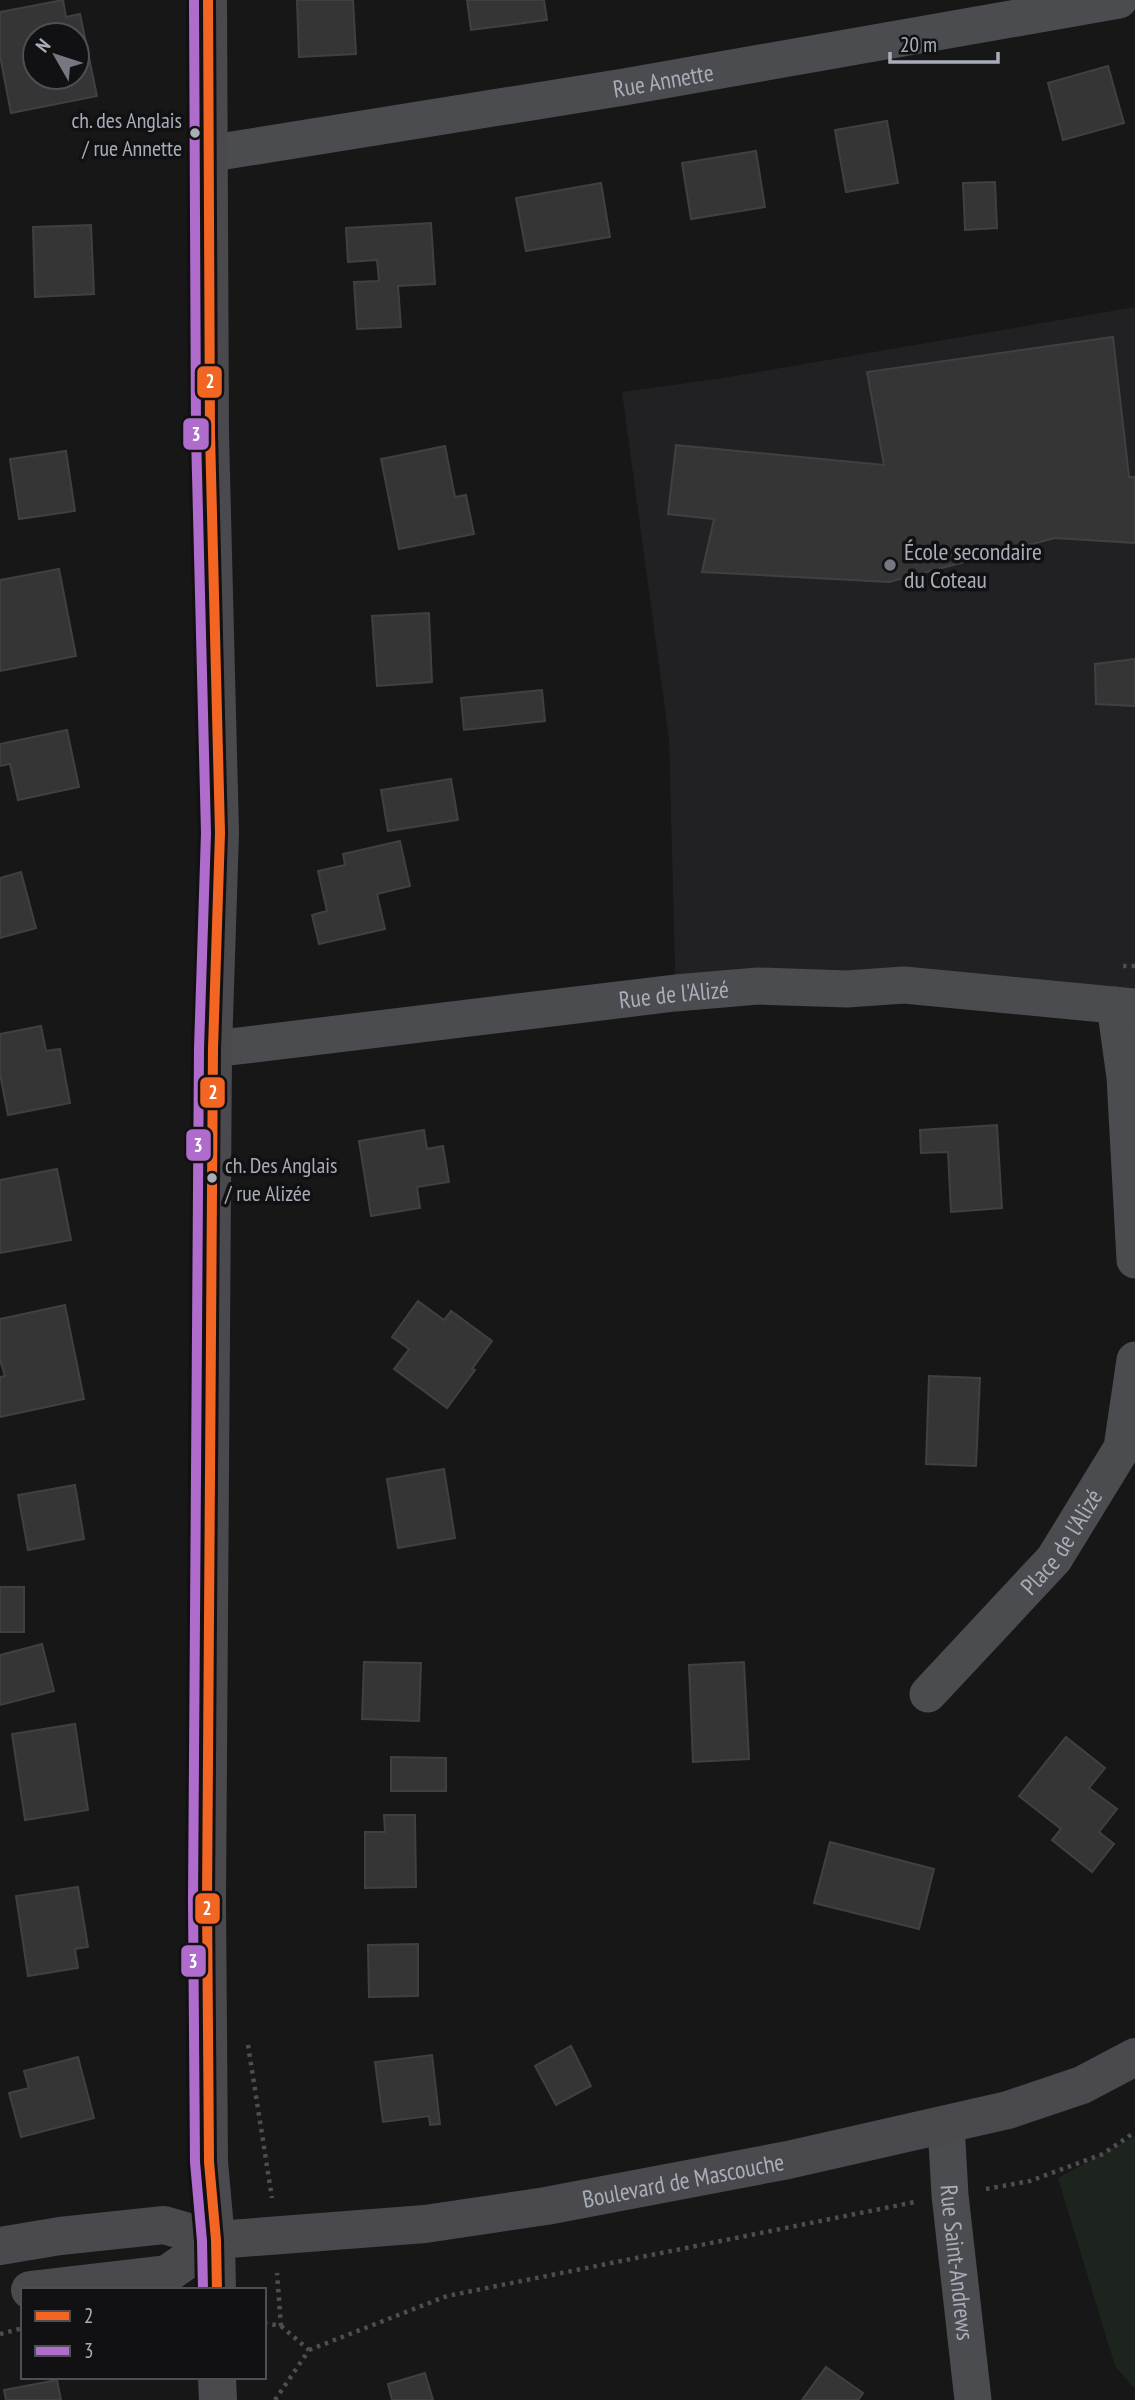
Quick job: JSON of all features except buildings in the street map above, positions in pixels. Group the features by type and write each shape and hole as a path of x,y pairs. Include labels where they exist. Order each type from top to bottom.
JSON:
{"street":[{"path":"208,0 212,570 220,833 213,1049 207,1901 209,2162 216,2240 216,2288"},
{"name":"Rue Annette","path":"207,154 624,87 1119,0"},
{"name":"Rue de l'Alizé","path":"213,1049 675,993 758,986 847,989 904,985 1125,1006"},
{"path":"1125,1006 1125,1077 1135,1260"},
{"name":"Place de l'Alizé","path":"928,1694 1054,1559 1122,1448 1135,1360"},
{"name":"Boulevard de Mascouche","path":"0,2246 60,2236 164,2225 216,2240 425,2224 546,2206 788,2160 1008,2110 1082,2085 1135,2057"},
{"name":"Rue Saint-Andrews","path":"946,2125 950,2195 973,2400"},
{"path":"47,2288 167,2274 216,2240"},
{"path":"0,2294 21,2291"},
{"path":"217,2379 218,2400"}],"path":[{"path":"984,2189 1031,2181 1103,2154 1135,2132"},
{"path":"275,2400 309,2350 447,2296 915,2202"},
{"path":"281,2326 309,2350"},
{"path":"0,2334 21,2329"}],"shaded area":[{"name":"École secondaire du Coteau","path":"1135,307 1135,1007 676,1002 669,739 622,392 723,378"},
{"path":"1135,2136 1135,2389 1115,2366 1058,2178"}],"transit line":[{"name":"3","path":"194,0 196,434 206,833 199,1049 193,1901 195,2162 203,2288"},
{"name":"2","path":"208,0 210,434 220,833 213,1049 207,1901 209,2162 217,2288"}],"place":[{"name":"ch. des Anglais / rue Annette","path":"195,133"},
{"name":"École secondaire du Coteau","path":"890,565"},
{"name":"ch. Des Anglais / rue Alizée","path":"212,1178"}]}
